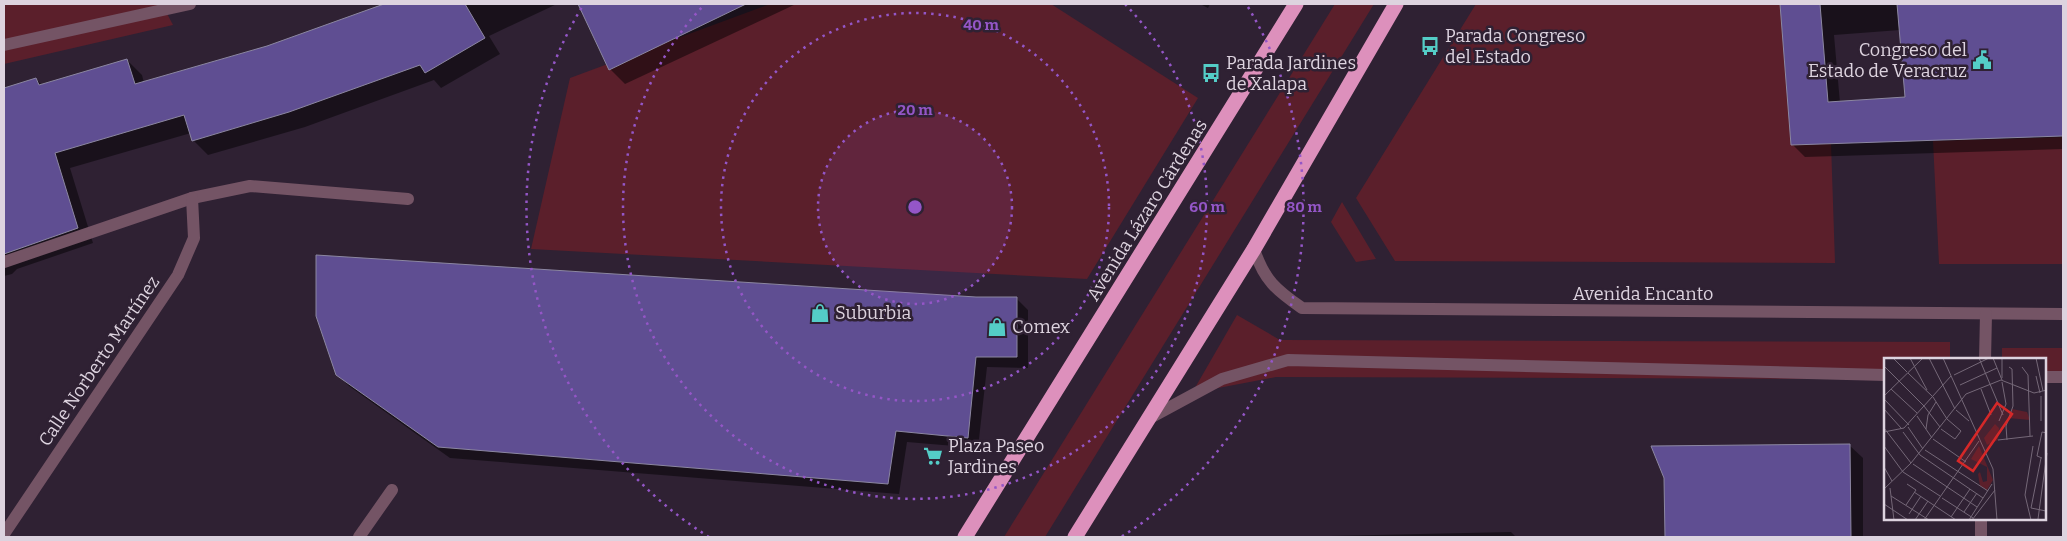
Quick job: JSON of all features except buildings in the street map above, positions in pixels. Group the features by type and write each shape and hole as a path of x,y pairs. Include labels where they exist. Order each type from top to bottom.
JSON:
{"highway":[{"name":"Avenida Lázaro Cárdenas","path":"965,537 1296,4"},
{"path":"1075,537 1254,249 1396,4"}],"street":[{"path":"4,45 190,4"},
{"path":"4,262 192,198 250,186 408,199"},
{"name":"Calle Norberto Martínez","path":"4,534 178,275 194,238 192,198"},
{"name":"Avenida Encanto","path":"1254,249 1261,270 1275,289 1302,308 2063,314"},
{"path":"1985,358 1986,314"},
{"path":"1146,420 1222,378 1288,360 1884,375"},
{"path":"2047,377 2063,377"},
{"path":"359,537 392,490"},
{"path":"1981,521 1981,537"}],"shaded area":[{"path":"4,4 162,4 173,25 4,64"},
{"path":"770,4 1051,4 1198,98 1087,279 531,249 570,78"},
{"path":"1335,4 1374,4 1045,537 1004,537"},
{"path":"1476,4 1780,4 1791,144 1831,143 1835,263 1395,261 1356,198"},
{"path":"2063,137 2063,264 1939,264 1933,141"},
{"path":"1342,202 1376,259 1356,262 1331,222"},
{"path":"1237,315 1280,340 1950,342 1950,358 1884,358 1884,379 1276,377 1192,393"},
{"path":"2002,348 2063,348 2063,382 2047,382 2047,358 2002,358"}],"place":[{"name":"Parada Congreso del Estado","path":"1430,46"},
{"name":"Congreso del Estado de Veracruz","path":"1982,60"},
{"name":"Parada Jardines de Xalapa","path":"1211,73"},
{"name":"Suburbia","path":"820,313"},
{"name":"Comex","path":"997,327"},
{"name":"Plaza Paseo Jardines","path":"933,456"}]}
